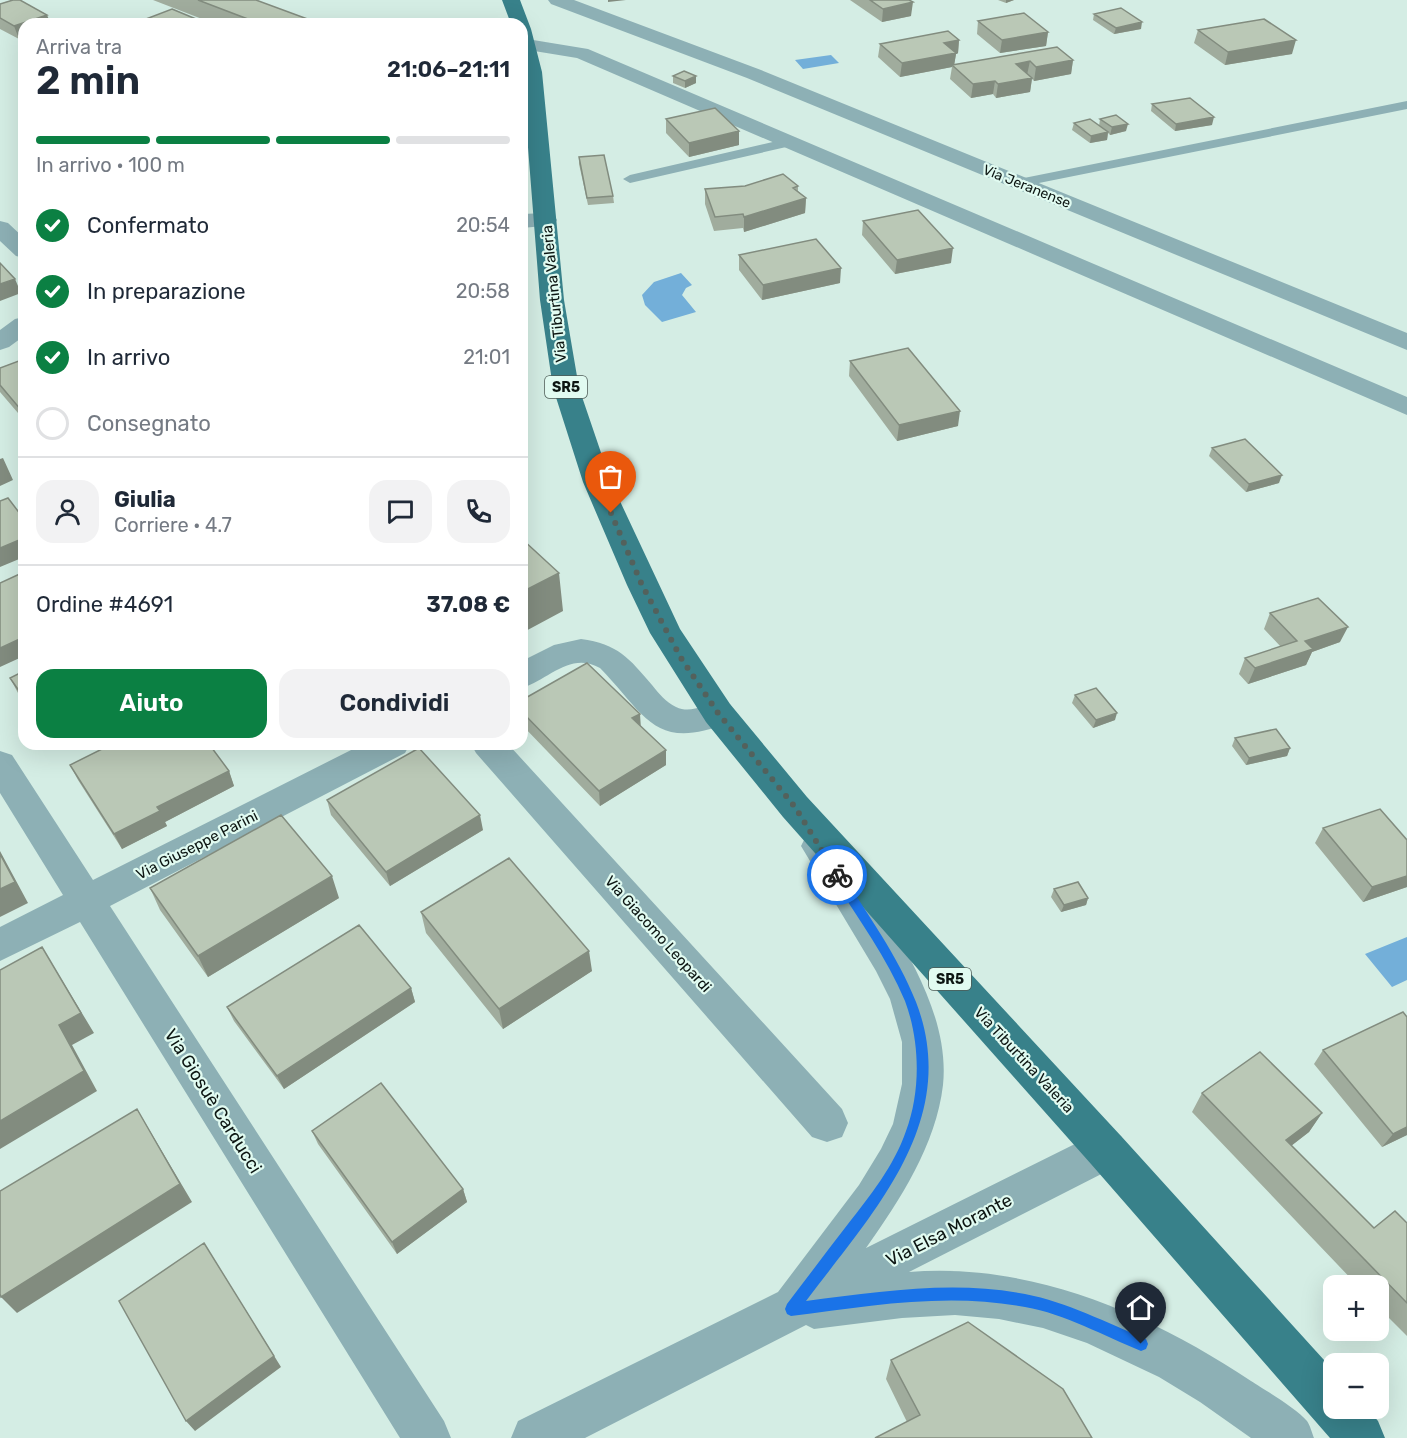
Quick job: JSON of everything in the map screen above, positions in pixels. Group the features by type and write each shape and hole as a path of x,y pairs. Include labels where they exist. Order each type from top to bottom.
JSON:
{"main road":[{"name":"Via Tiburtina Valeria","path":"511,0 518,18"},
{"name":"Via Tiburtina Valeria","path":"528,62 537,113 534,220 566,388 597,482 650,602 681,658 718,713 795,807 1106,1150 1323,1396"},
{"name":"Via Tiburtina Valeria","path":"1344,1419 1361,1438"}],"street":[{"name":"Via Jeranense","path":"557,0 736,67 1407,342"},
{"path":"581,52 645,34"},
{"path":"528,35 581,52 1407,407"},
{"path":"0,228 18,245"},
{"path":"0,342 18,328"},
{"path":"528,673 567,652 592,650 610,660 642,697 674,720 698,720 718,713"},
{"name":"Via Giuseppe Parini","path":"0,945 381,750"},
{"name":"Via Giacomo Leopardi","path":"493,750 827,1124"},
{"name":"Via Giosuè Carducci","path":"0,764 427,1438"},
{"name":"Via Elsa Morante","path":"791,1309 877,1196 896,1166 912,1132 923,1083 919,1028 910,1001 893,967 795,807"},
{"name":"Via Elsa Morante","path":"535,1438 1106,1150"},
{"name":"Via Elsa Morante","path":"791,1309 924,1293 978,1294 1026,1300 1080,1318 1158,1352 1217,1386 1290,1438"}],"lane":[{"path":"1019,183 1407,105"},
{"path":"630,179 790,142"}],"water":[{"path":"831,55 839,63 803,69 795,60"},
{"path":"681,273 692,285 686,288 682,295 696,312 662,322 645,305 642,295 654,282"},
{"path":"1407,937 1407,980 1392,987 1365,954"}],"building":[{"path":"20,0 47,15 38,18 18,18 18,25 14,26 0,18 0,4"},
{"path":"198,0 256,0 305,18 245,18"},
{"path":"870,0 909,0 913,2 883,9"},
{"path":"1121,8 1142,22 1116,28 1094,14"},
{"path":"172,9 194,18 149,18"},
{"path":"1024,13 1048,32 1002,40 978,21"},
{"path":"1264,19 1296,40 1228,52 1198,30"},
{"path":"948,31 959,40 944,43 956,53 902,63 880,44"},
{"path":"1057,47 1073,60 1036,67 1030,61 1016,64 1032,78 998,84 995,81 973,84 952,65"},
{"path":"684,71 696,76 685,81 673,76"},
{"path":"1190,98 1214,117 1176,124 1152,104"},
{"path":"715,108 739,131 689,143 666,119"},
{"path":"1116,115 1128,124 1112,127 1100,119"},
{"path":"1090,119 1108,132 1091,136 1074,123"},
{"path":"604,155 613,196 587,198 579,157"},
{"path":"783,174 798,186 793,188 806,198 744,217 743,214 715,217 705,189 745,186"},
{"path":"918,210 953,248 897,260 863,221"},
{"path":"816,239 841,268 763,285 739,255"},
{"path":"0,263 15,279 0,284"},
{"path":"908,348 960,411 899,425 850,361"},
{"path":"18,361 18,406 0,385 0,368"},
{"path":"1245,439 1282,475 1249,484 1212,448"},
{"path":"8,498 18,511 18,540 0,548 0,501"},
{"path":"528,545 559,573 528,589"},
{"path":"18,575 18,640 0,648 0,583"},
{"path":"1318,598 1348,627 1305,641 1313,649 1255,668 1245,658 1297,641 1270,613"},
{"path":"587,663 640,714 632,718 666,750 599,791 528,718 528,697"},
{"path":"18,674 18,689 10,678"},
{"path":"1096,688 1117,713 1096,720 1075,695"},
{"path":"1276,729 1290,748 1249,758 1235,738"},
{"path":"100,750 213,750 229,771 157,807 160,811 114,834 70,765"},
{"path":"415,750 421,750 480,815 386,872 327,800"},
{"path":"1380,809 1407,840 1407,876 1372,887 1323,828"},
{"path":"281,815 332,876 198,956 150,888"},
{"path":"0,854 15,882 0,889"},
{"path":"509,858 589,951 499,1009 421,912"},
{"path":"1078,882 1088,898 1064,905 1054,889"},
{"path":"359,925 411,988 277,1076 227,1007"},
{"path":"42,947 81,1013 59,1025 84,1071 0,1121 0,970"},
{"path":"1403,1012 1407,1017 1407,1127 1393,1134 1323,1050"},
{"path":"1260,1052 1322,1113 1286,1140 1374,1228 1395,1211 1407,1223 1407,1303 1389,1285 1389,1275 1380,1275 1202,1093"},
{"path":"381,1083 463,1189 392,1242 312,1131"},
{"path":"137,1109 180,1184 1,1297 0,1191"},
{"path":"204,1243 274,1356 186,1421 119,1301"},
{"path":"968,1322 1063,1389 1092,1438 875,1438 920,1415 891,1360"}],"way so far":[{"path":"611,513 642,585 681,658 718,713 795,807 837,875"}],"route":[{"path":"837,875 893,967 910,1001 919,1028 923,1083 912,1132 896,1166 877,1196 791,1309 924,1293 978,1294 1026,1300 1080,1318 1141,1344"}]}
